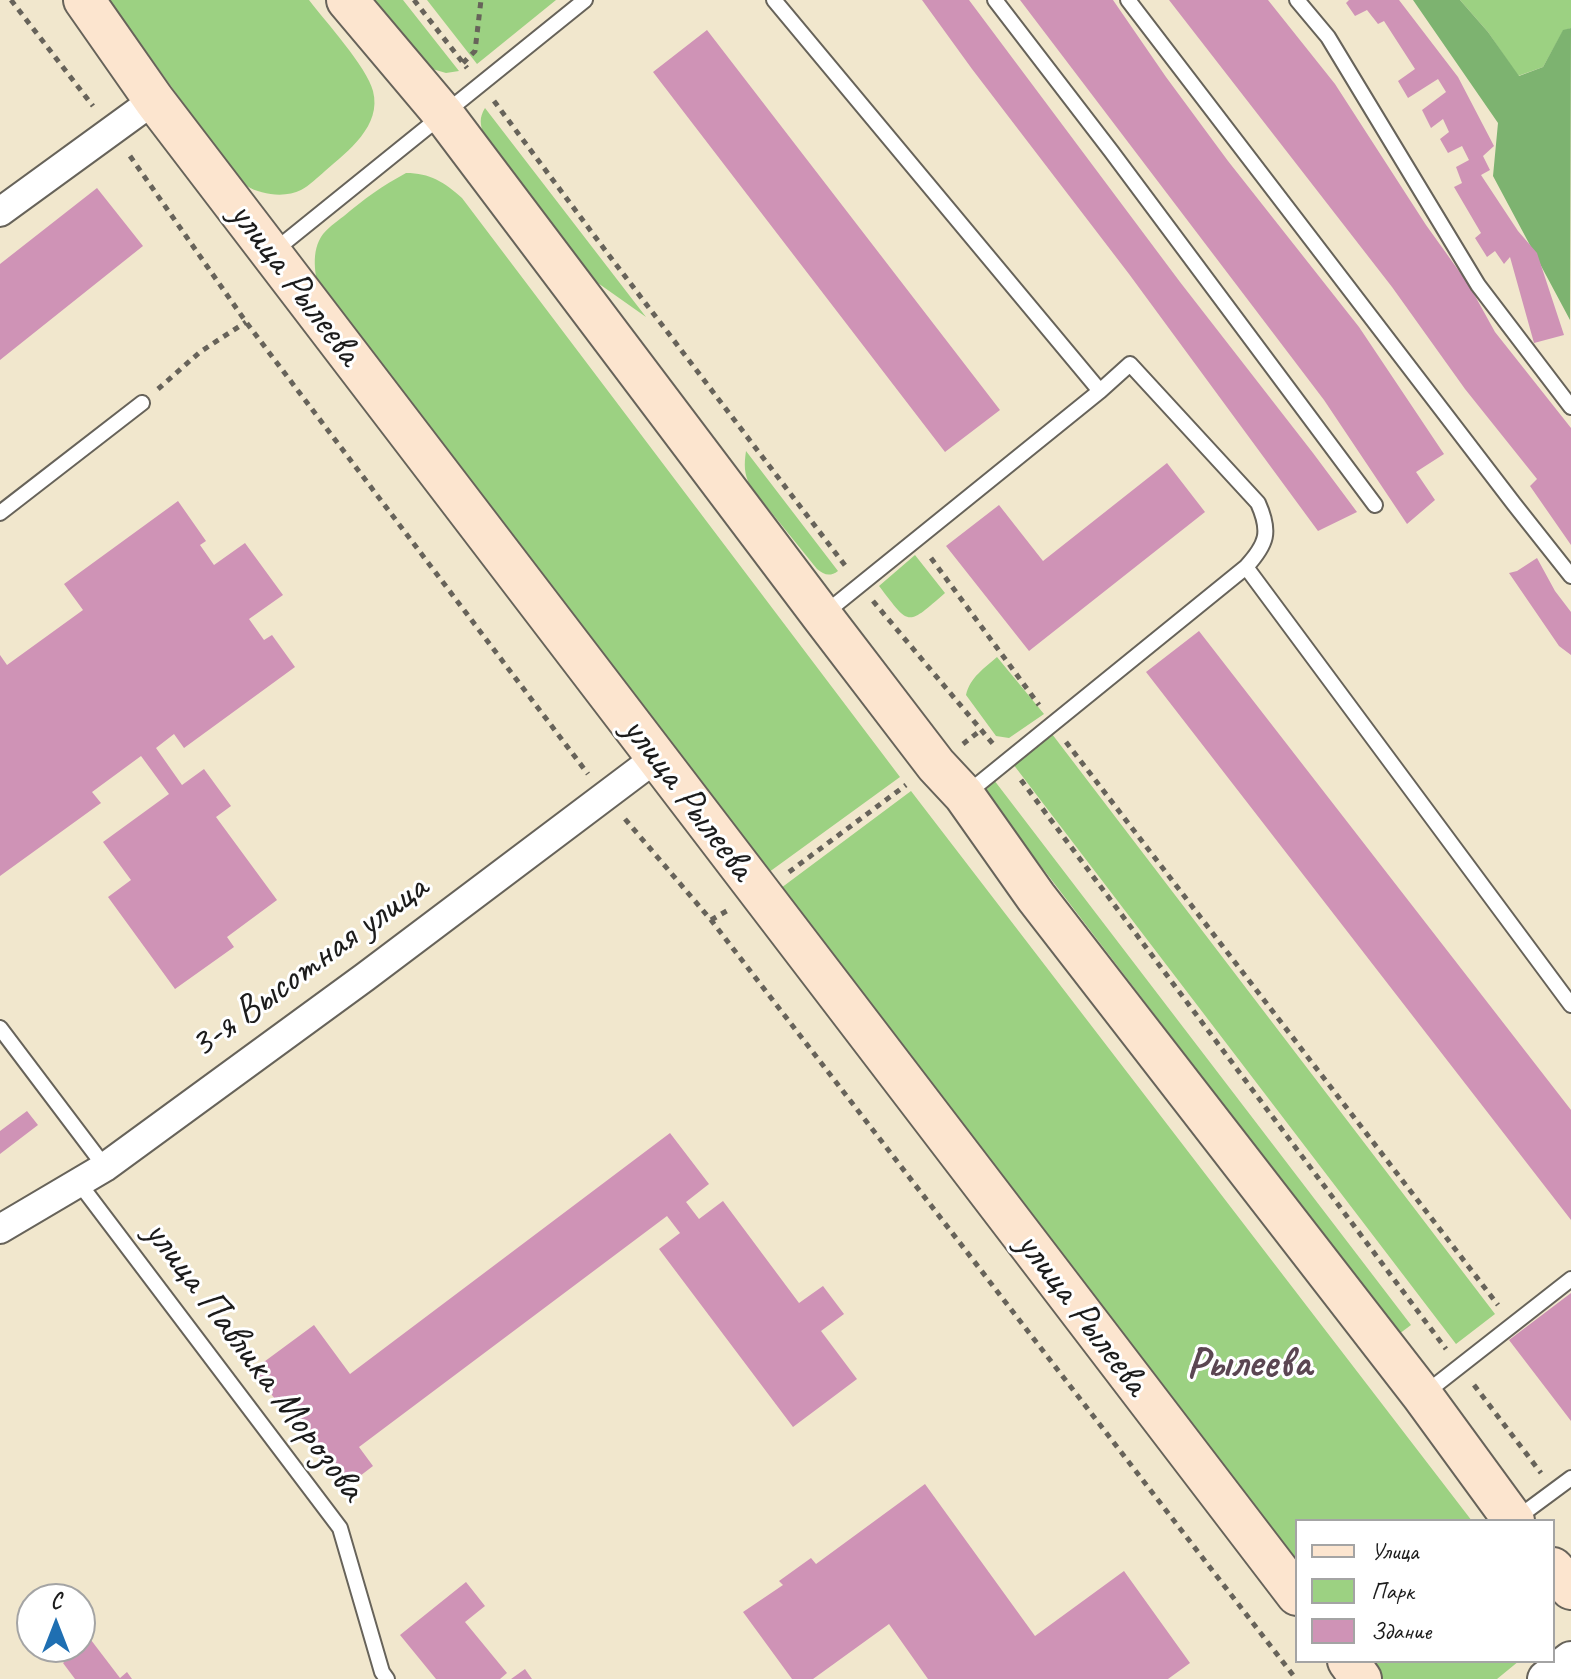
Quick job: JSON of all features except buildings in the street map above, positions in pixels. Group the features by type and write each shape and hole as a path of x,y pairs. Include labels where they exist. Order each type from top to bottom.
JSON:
{"main road":[{"name":"улица Рылеева","path":"84,0 154,100 271,254 1295,1592"},
{"path":"347,0 444,115 822,616 936,765 964,795 1036,897 1422,1395 1512,1519"},
{"path":"1555,1570 1571,1589"}],"street":[{"path":"0,212 154,100"},
{"name":"3-я Высотная улица","path":"0,1229 105,1167 365,977 657,757"},
{"path":"1546,1679 1571,1660"}],"lane":[{"path":"271,254 585,0"},
{"path":"774,0 1100,391"},
{"path":"995,0 1375,505"},
{"path":"1128,0 1571,576"},
{"path":"1297,0 1328,37 1478,285 1571,407"},
{"path":"822,616 1130,364 1258,503 1266,536 1246,567 964,795"},
{"path":"0,513 142,403"},
{"path":"1246,567 1571,1005"},
{"path":"0,1028 105,1167"},
{"name":"улица Павлика Морозова","path":"79,1183 340,1528 382,1672 387,1679"},
{"path":"1422,1395 1571,1279"},
{"path":"1516,1519 1571,1478"}],"path":[{"path":"11,0 111,130 246,322 604,796 711,920 1296,1679"},
{"path":"414,0 463,63 475,51 481,0"},
{"path":"142,403 200,352 246,322"},
{"path":"917,538 1053,724 1513,1325"},
{"path":"711,920 760,892 981,730"}],"green space":[{"path":"109,0 309,0 369,81 374,104 368,126 343,155 301,190 281,195 253,189 234,173"},
{"path":"374,0 403,0 459,71 446,73 429,68"},
{"path":"427,0 556,0 477,64"},
{"path":"1413,0 1460,0 1488,32 1519,76 1543,67 1563,30 1571,28 1570,320 1493,176 1498,123"},
{"path":"1460,0 1571,0 1571,28 1563,31 1543,67 1518,76 1488,32"},
{"path":"485,108 646,317 595,281 484,136 481,121"},
{"path":"406,173 436,180 462,198 900,777 765,875 321,298 315,259 321,237 366,198"},
{"path":"746,451 838,571 827,574 817,569 750,486 745,469"},
{"path":"915,555 945,593 923,612 909,617 897,609 879,586"},
{"path":"997,657 1044,714 1009,738 996,736 966,695 974,678"},
{"path":"1052,734 1495,1314 1456,1344 1013,764"},
{"path":"994,780 1411,1325 1399,1334 982,789"},
{"path":"911,791 1470,1519 1295,1519 1295,1572 777,891"},
{"path":"1363,1663 1517,1663 1497,1679 1375,1679"}],"district":[{"name":"Рылеева","path":"1249,1364"}]}
